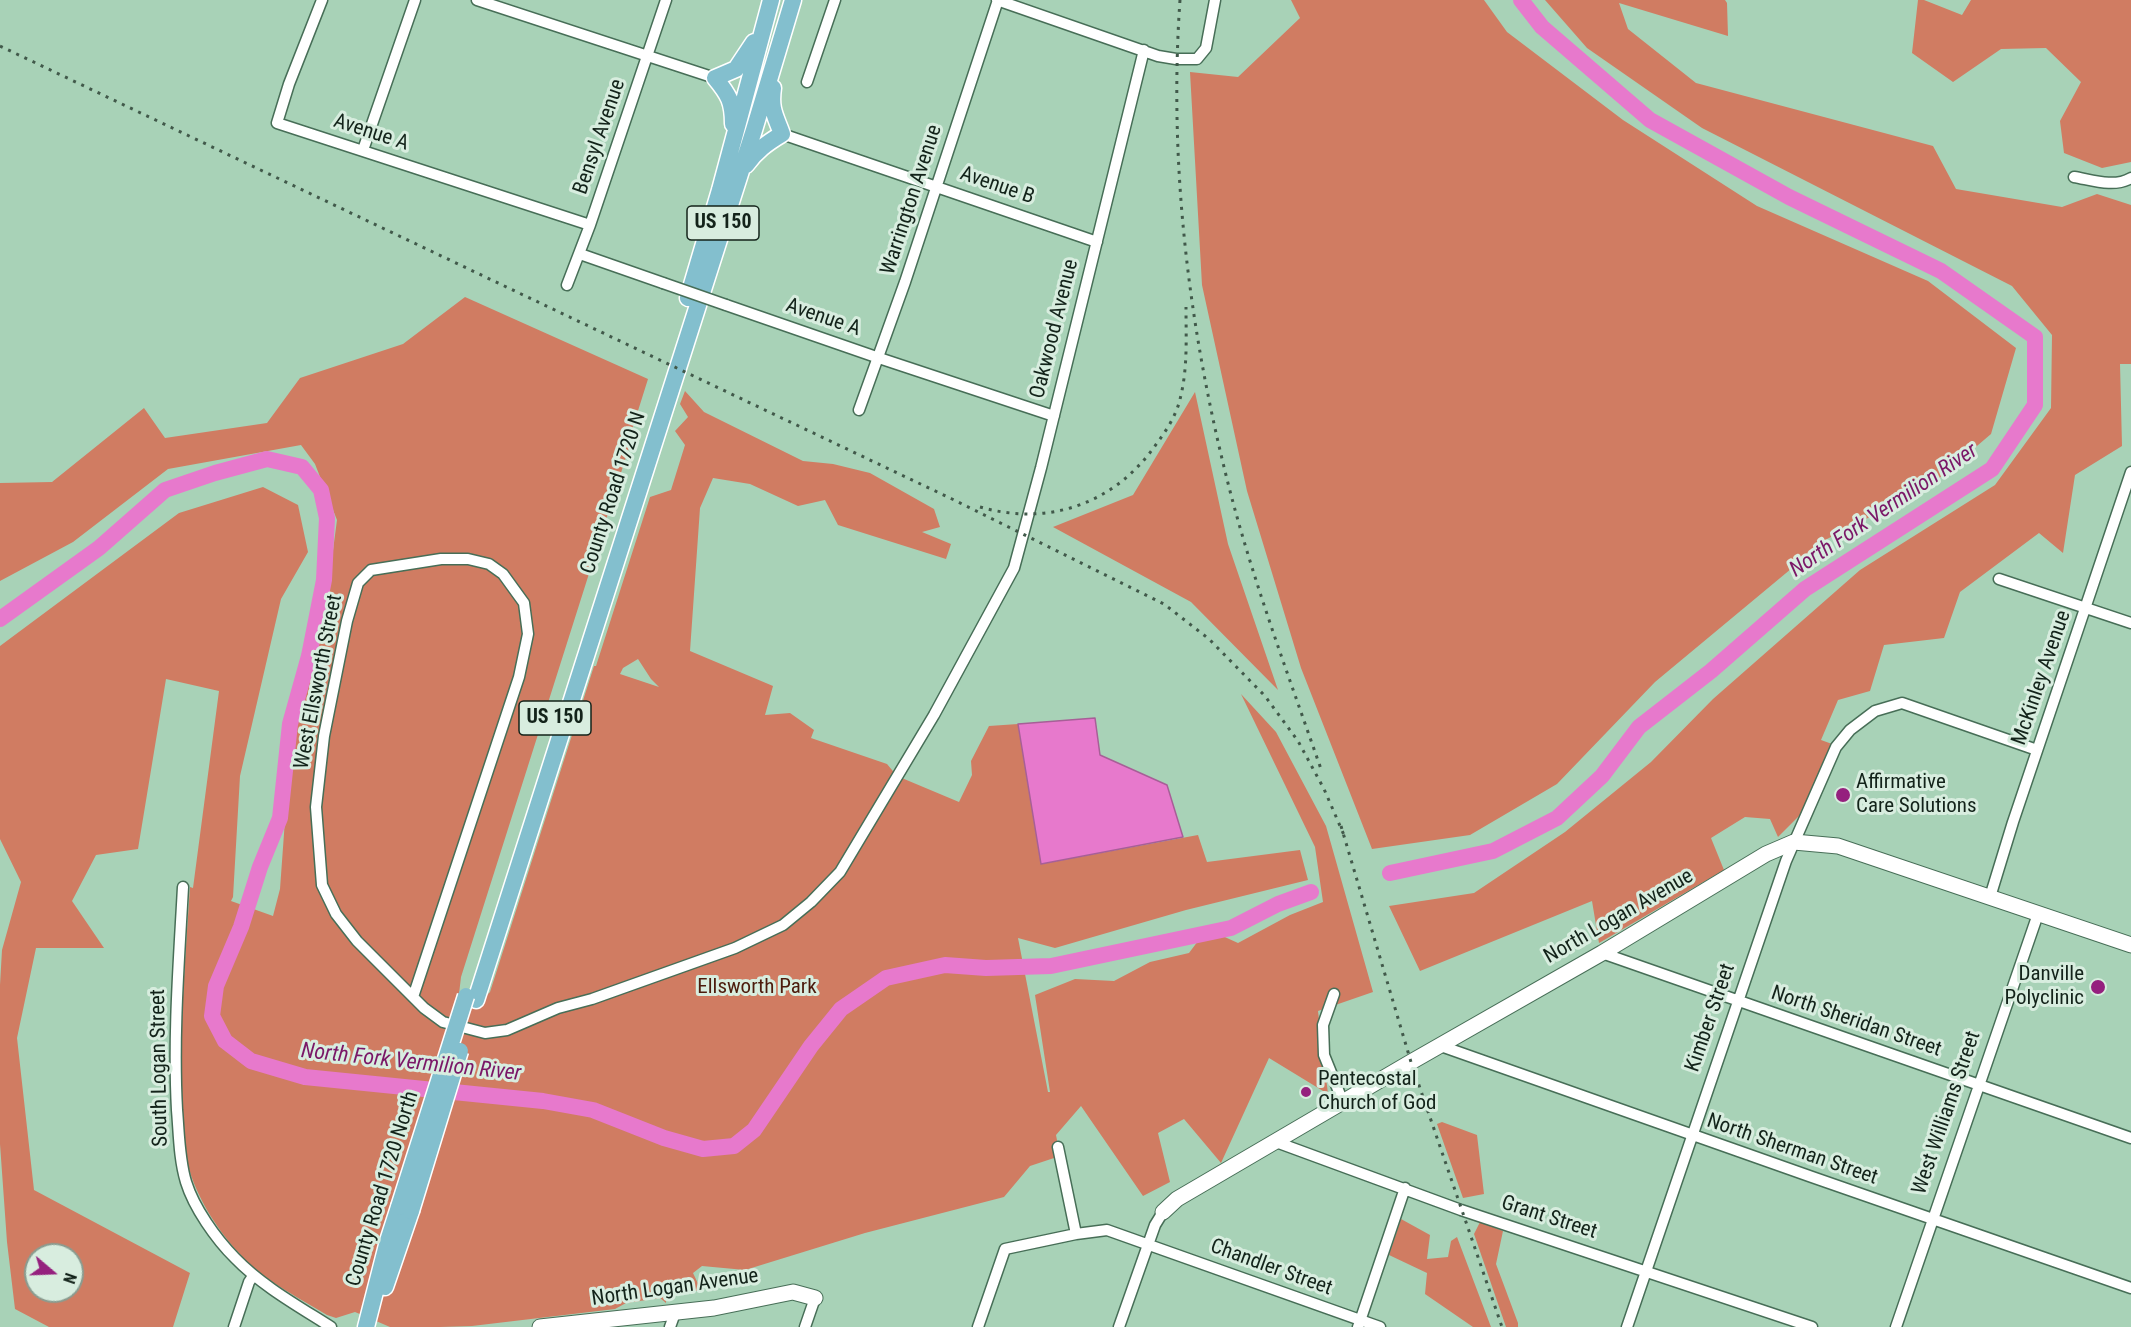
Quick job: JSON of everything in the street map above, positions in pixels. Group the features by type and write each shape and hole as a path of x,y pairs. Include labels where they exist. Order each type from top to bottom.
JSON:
{"main road":[{"name":"US 150","path":"733,143 771,0"},
{"name":"County Road 1720 N","path":"471,998 794,0"},
{"path":"733,143 733,106 728,93 716,78 736,69 764,24"},
{"path":"738,177 753,156 782,134 774,117 771,103 778,49"},
{"name":"County Road 1720 N","path":"471,998 702,253 733,143"},
{"name":"County Road 1720 North","path":"367,1327 388,1241 405,1209 471,998"}],"street":[{"name":"Avenue A","path":"322,0 289,84 277,123 590,225"},
{"path":"363,150 415,0"},
{"path":"477,0 716,78"},
{"name":"Bensyl Avenue","path":"567,285 580,254 666,0"},
{"path":"807,82 835,0"},
{"path":"998,0 1144,50 1176,59 1197,59 1206,48 1215,0"},
{"name":"Warrington Avenue","path":"860,411 998,0"},
{"name":"Oakwood Avenue","path":"934,715 1014,568 1144,50"},
{"name":"Avenue B","path":"782,134 1097,242"},
{"path":"2074,177 2107,183 2123,183 2131,178"},
{"name":"Avenue A","path":"580,254 1054,416"},
{"name":"McKinley Avenue","path":"1990,897 2131,472"},
{"name":"West Ellsworth Street","path":"413,997 519,677 528,634 524,603 503,574 489,564 468,559 441,559 371,570 358,583 347,621 324,736 316,807 322,885 336,914 357,941 413,997 433,1016 444,1022 485,1033 507,1029 558,1008 592,999 735,948 783,925 811,902 840,872 934,715"},
{"path":"1999,579 2131,622"},
{"name":"Kimber Street","path":"1627,1327 1737,1000 1794,842 1836,747 1850,730 1875,711 1902,703 2037,750"},
{"name":"North Logan Avenue","path":"1163,1212 1177,1199 1602,953 1766,854 1794,842 1838,846 2038,914 2130,942"},
{"name":"South Logan Street","path":"183,887 176,1090 179,1146 186,1182 206,1222 233,1257 253,1276 331,1327"},
{"name":"West Williams Street","path":"1896,1327 2038,914"},
{"name":"North Sheridan Street","path":"1602,953 2131,1138"},
{"path":"1334,994 1323,1025 1324,1055 1343,1102"},
{"name":"North Sherman Street","path":"1441,1046 2131,1288"},
{"name":"Grant Street","path":"1276,1142 1471,1213 1812,1327"},
{"path":"1058,1147 1076,1234"},
{"path":"1359,1324 1405,1188"},
{"path":"1119,1327 1155,1225 1163,1212"},
{"path":"978,1327 1005,1249 1107,1230 1148,1245"},
{"name":"Chandler Street","path":"1148,1245 1359,1324 1380,1327"},
{"path":"234,1327 253,1276"},
{"name":"North Logan Avenue","path":"540,1327 672,1320 714,1308 794,1292 815,1298"},
{"path":"805,1327 815,1298"}],"green space":[{"path":"1291,0 1484,0 1507,32 1623,120 1757,206 1928,281 2016,348 1991,434 1930,486 1827,539 1655,682 1557,784 1470,835 1372,849 1301,668 1247,491 1202,285 1190,72 1238,77 1300,18"},
{"path":"1545,0 1725,0 1728,36 1619,3 1628,29 1696,83 1933,146 1956,189 2062,207 2097,194 2131,205 2131,364 2120,364 2122,446 2075,475 2063,553 2039,533 1960,592 1944,638 1884,645 1870,691 1838,700 1821,740 1832,744 1800,815 1778,837 1770,819 1745,817 1711,838 1724,870 1599,943 1592,901 1420,971 1389,906 1474,893 1565,832 1651,762 1713,699 1860,570 1995,485 2051,408 2052,335 2012,286 1702,128 1587,48"},
{"path":"1918,0 1924,0 1962,15 1971,0 2131,0 2131,162 2102,168 2064,153 2060,121 2081,82 2046,48 2001,49 1953,82 1912,53"},
{"name":"Ellsworth Park","path":"465,297 648,379 631,433 633,435 461,977 459,994 486,996 490,992 650,497 671,490 685,445 675,431 688,417 680,404 685,391 704,412 803,461 833,464 870,473 934,509 940,527 922,532 951,544 946,559 838,525 825,500 798,506 750,484 713,478 700,508 690,651 773,686 765,715 790,713 814,730 811,738 887,764 897,776 959,802 972,775 971,761 989,726 1018,724 1041,864 1198,835 1207,862 1300,850 1308,880 1186,910 1055,948 1018,938 1048,1092 1050,1092 1035,995 1075,979 1114,981 1150,962 1189,953 1207,929 1238,943 1290,915 1323,902 1315,847 1241,694 1276,732 1326,826 1373,992 1318,1011 1328,1094 1269,1058 1221,1163 1184,1119 1158,1133 1170,1182 1143,1196 1081,1106 1056,1135 1060,1156 1030,1166 1004,1197 865,1233 745,1270 702,1266 693,1273 701,1290 666,1296 666,1303 660,1298 626,1303 615,1309 472,1326 390,1327 355,1312 336,1318 327,1315 268,1279 247,1262 222,1233 208,1211 196,1188 188,1165 181,1094 185,956 190,887 193,888 219,691 166,679 138,849 96,855 72,901 104,948 36,948 17,1038 34,1190 190,1273 173,1327 49,1327 15,1309 7,1242 0,1144 0,985 2,950 21,882 0,839 0,646 179,513 263,487 298,505 308,552 281,599 240,776 231,901 273,916 280,889 285,820 296,731 324,619 337,520 315,464 301,445 168,469 73,542 0,581 0,483 52,482 144,408 165,438 267,423 300,378 403,344","holes":["638,659 659,687 620,674 623,668"]},
{"path":"1195,392 1228,544 1278,690 1191,602 1053,527 1133,495"},
{"path":"1442,1122 1477,1135 1484,1194 1463,1198 1437,1124"},
{"path":"1401,1219 1430,1235 1427,1259 1448,1257 1451,1241 1457,1237 1491,1327 1473,1327 1425,1294 1427,1273 1389,1255"},
{"path":"1480,1222 1503,1231 1496,1264 1518,1327 1506,1327 1474,1234"}],"shaded area":[{"path":"1095,718 1100,755 1167,785 1183,837 1041,864 1018,724"}],"waterway":[{"name":"North Fork Vermilion River","path":"1390,873 1493,851 1557,818 1602,776 1639,727 1711,671 1805,589 1992,469 2035,405 2035,337 1941,271 1789,197 1650,120 1542,27 1521,0"},
{"name":"North Fork Vermilion River","path":"0,619 99,548 165,490 267,459 302,467 321,490 327,518 324,580 309,656 290,724 280,818 260,867 241,927 216,986 212,1016 225,1041 251,1061 305,1077 543,1101 593,1110 664,1138 703,1149 734,1146 754,1130 811,1046 841,1009 886,978 945,965 986,968 1051,966 1231,928 1278,904 1311,892"}],"railway":[{"path":"1180,0 1177,59 1179,176 1191,294 1200,352 1224,467 1245,544 1269,621 1322,772"},
{"path":"0,46 952,499 1164,604 1209,639 1265,696 1298,741 1324,789 1344,835"},
{"path":"980,507 1031,514 1079,505 1101,495 1122,481 1140,464 1167,429 1179,403 1185,367 1186,307"},
{"path":"1341,826 1411,1062 1502,1327"}],"place":[{"name":"Affirmative Care Solutions","path":"1843,795"},
{"name":"Danville Polyclinic","path":"2098,987"},
{"name":"Pentecostal Church of God","path":"1306,1092"}]}
